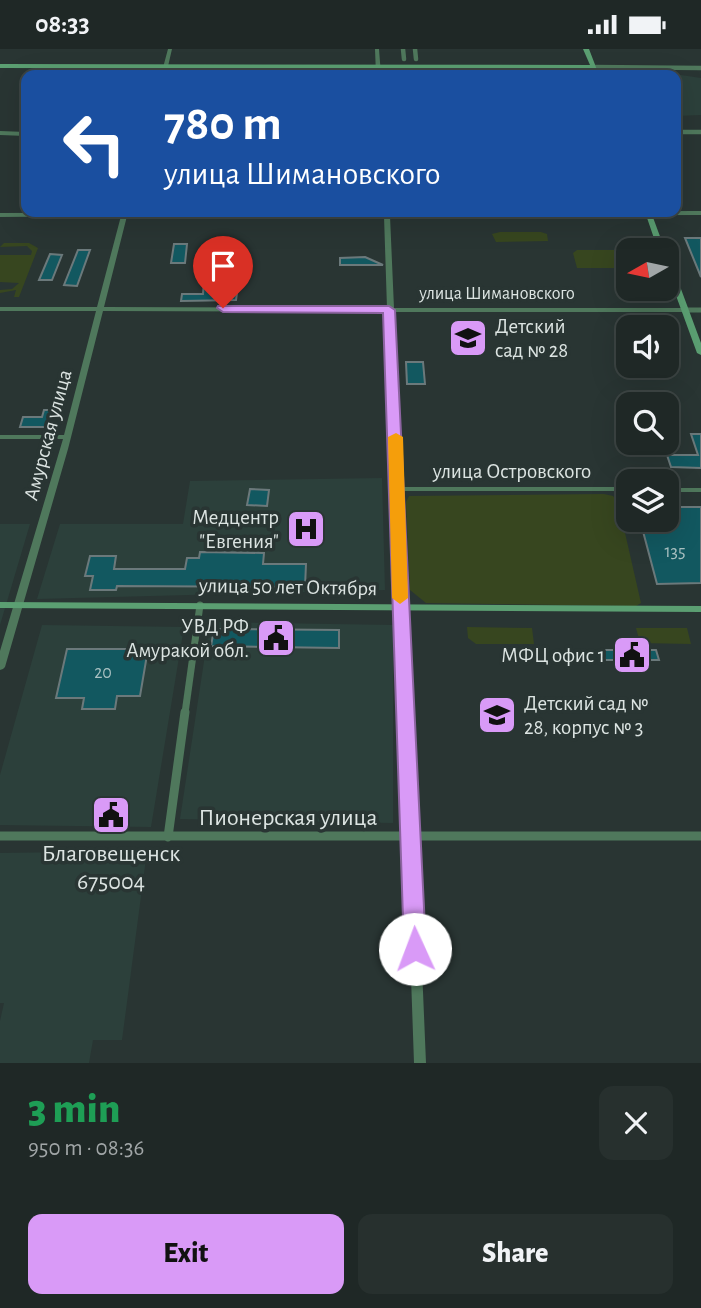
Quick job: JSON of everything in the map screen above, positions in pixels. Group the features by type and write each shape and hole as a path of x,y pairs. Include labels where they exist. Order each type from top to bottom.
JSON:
{"main road":[{"path":"586,49 594,70"},
{"path":"0,66 593,67"},
{"path":"650,217 657,238"},
{"path":"679,296 701,353"},
{"name":"улица 50 лет Октября","path":"0,605 701,609"}],"street":[{"path":"164,70 170,49"},
{"path":"377,49 379,70"},
{"path":"403,49 404,59"},
{"path":"415,49 416,58"},
{"path":"593,67 701,68"},
{"path":"681,132 701,132"},
{"path":"0,134 21,134"},
{"path":"681,213 701,213"},
{"path":"0,215 21,215"},
{"name":"Амурская улица","path":"0,667 67,437 124,217"},
{"path":"387,217 400,607 420,1063"},
{"name":"улица Шимановского","path":"0,309 701,310"},
{"path":"0,437 67,437"},
{"name":"улица Островского","path":"396,489 616,489"},
{"path":"679,489 701,490"},
{"path":"168,837 200,605"},
{"name":"Пионерская улица","path":"0,837 411,839 701,836"}],"shaded area":[{"path":"681,75 701,78 701,115 681,116"},
{"path":"382,478 385,590 37,599 60,524 183,524 190,481"},
{"path":"0,524 30,524 0,625"},
{"path":"210,622 393,625 393,823 180,819"},
{"path":"42,625 184,627 151,827 0,825 0,775"},
{"path":"147,851 122,1040 93,1040 89,1063 0,1063 0,1021 4,1003 0,1003 0,853"}],"green space":[{"path":"541,232 547,234 548,241 496,242 492,234"},
{"path":"4,243 29,243 38,248 19,297 14,297 16,290 0,293 0,290 12,289 19,283 0,282 0,255 31,255 32,251 27,246 0,247"},
{"path":"577,250 616,250 616,268 577,268 573,253"},
{"path":"409,496 613,496 616,500 616,532 625,532 641,603 636,606 426,603 410,590 406,502"},
{"path":"467,627 532,628 534,644 476,644 468,638"},
{"path":"636,628 687,628 691,644 640,643"}],"building":[{"path":"685,238 701,238 701,277"},
{"path":"174,244 187,244 185,263 171,263"},
{"path":"78,250 90,250 77,286 64,285"},
{"path":"50,254 62,255 52,280 39,280"},
{"path":"365,257 383,265 340,265 340,258"},
{"path":"204,281 223,281 222,293 237,293 236,300 181,301 182,294 203,294"},
{"path":"406,362 423,362 425,384 407,384"},
{"path":"44,410 55,410 50,427 20,427 23,417 42,417"},
{"path":"691,434 701,434 701,468 671,467 667,455 679,455 698,455"},
{"path":"250,489 269,490 267,506 247,505"},
{"path":"679,507 701,507 701,583 657,584 643,532 679,532"},
{"path":"200,552 264,553 263,564 306,564 305,587 117,586 116,590 90,590 93,576 85,576 90,556 116,556 114,569 185,569 187,558 199,558"},
{"name":"УВД РФ Амуракой обл.","path":"214,629 339,630 339,648 211,646"},
{"path":"67,649 148,649 140,696 117,696 115,709 82,709 84,698 56,698"},
{"name":"МФЦ офис 1","path":"602,650 656,650 659,660 605,660"}],"slow traffic":[{"path":"396,437 400,598"}],"place":[{"name":"Детский сад № 28","path":"468,338"},
{"name":"Медцентр \"Евгения\"","path":"306,529"},
{"name":"УВД РФ Амуракой обл.","path":"276,638"},
{"name":"МФЦ офис 1","path":"632,655"},
{"name":"Детский сад № 28, корпус № 3","path":"497,715"},
{"name":"Благовещенск 675004","path":"111,815"}],"route":[{"path":"223,308 389,310 415,949"}]}
